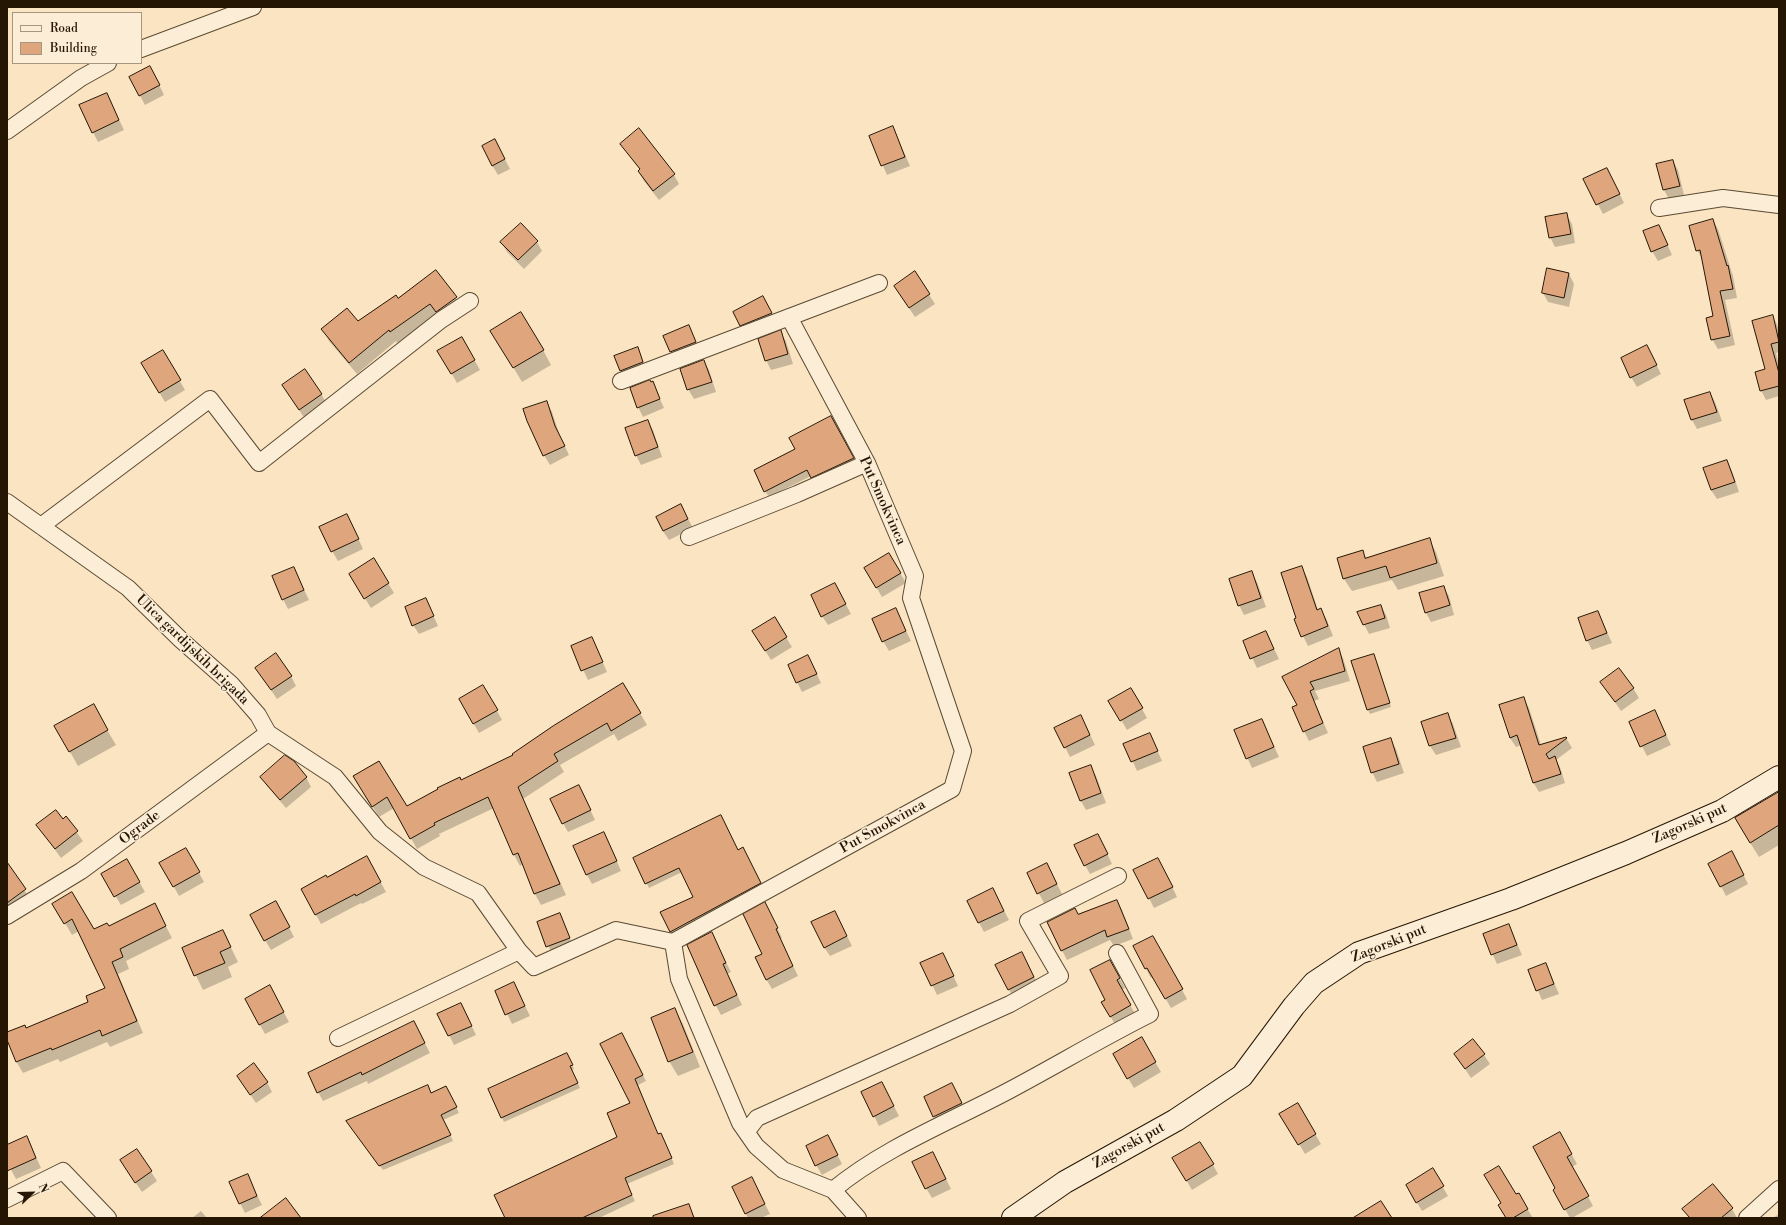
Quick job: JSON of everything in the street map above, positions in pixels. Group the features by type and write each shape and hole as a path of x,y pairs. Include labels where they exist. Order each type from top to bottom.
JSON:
{"main road":[{"name":"Zagorski put","path":"1013,1218 1065,1182 1176,1120 1242,1076 1294,1006 1314,983 1359,953 1511,898 1626,853 1722,811 1779,777"}],"street":[{"path":"142,49 253,7"},
{"path":"7,131 81,78 106,64"},
{"path":"1659,208 1723,198 1779,205"},
{"path":"621,381 879,283"},
{"path":"41,526 210,399 259,462 441,320 470,300"},
{"name":"Put Smokvinca","path":"673,942 952,790 963,751 912,598 915,576 867,463 789,317"},
{"path":"689,537 790,497 867,463"},
{"name":"Ulica gardijskih brigada","path":"7,502 128,588 181,640 231,684 258,715 268,733 334,777 380,832 424,867 478,893 519,951 534,967 616,930 673,942"},
{"name":"Ograde","path":"7,916 81,871 268,733"},
{"path":"747,1132 758,1118 1010,1004 1060,976 1028,921 1118,876"},
{"path":"673,942 680,979 740,1123 756,1146 783,1170 832,1190 858,1218"},
{"path":"338,1038 519,951"},
{"path":"832,1190 848,1177 917,1137 1010,1090 1102,1038 1150,1014 1117,953"},
{"path":"7,1199 63,1171 108,1218"},
{"path":"1747,1218 1779,1189"}],"building":[{"path":"150,66 160,85 139,96 129,77"},
{"path":"107,93 119,120 92,133 79,105"},
{"path":"893,126 905,157 881,166 869,136"},
{"path":"639,128 675,174 653,191 638,171 640,169 620,144"},
{"path":"495,139 505,159 492,166 482,146"},
{"path":"1673,160 1680,186 1663,190 1656,164"},
{"path":"1607,168 1620,194 1596,205 1583,179"},
{"path":"1567,213 1571,234 1549,238 1545,217"},
{"path":"1713,219 1727,266 1728,265 1733,289 1720,291 1730,336 1711,340 1706,318 1713,316 1700,250 1696,251 1689,226"},
{"path":"521,223 538,241 518,260 500,242"},
{"path":"1659,225 1668,245 1651,252 1643,231"},
{"path":"1547,268 1569,273 1564,298 1542,293"},
{"path":"436,270 457,297 436,312 430,304 390,332 389,330 349,363 321,329 347,308 358,321 396,295 398,298"},
{"path":"915,271 930,294 909,308 894,286"},
{"path":"763,296 772,313 740,326 733,312"},
{"path":"521,312 544,350 513,368 490,331"},
{"path":"1773,315 1779,342 1771,344 1779,373 1779,386 1760,391 1755,372 1765,369 1752,321"},
{"path":"689,325 696,342 670,352 663,336"},
{"path":"781,330 788,354 765,361 758,339"},
{"path":"462,337 475,360 451,374 437,351"},
{"path":"1647,345 1657,365 1630,378 1621,358"},
{"path":"638,347 643,362 620,371 614,356"},
{"path":"163,350 181,380 159,393 141,363"},
{"path":"704,360 712,382 687,390 680,369"},
{"path":"305,369 322,394 299,410 282,385"},
{"path":"650,380 651,382 653,381 660,399 637,408 630,388"},
{"path":"1710,392 1717,412 1691,420 1684,400"},
{"path":"547,401 555,426 565,446 543,456 523,409"},
{"path":"831,416 854,458 811,478 807,470 764,492 754,470 795,449 789,438"},
{"path":"648,420 658,447 635,456 625,428"},
{"path":"1727,460 1735,482 1711,490 1703,468"},
{"path":"681,504 688,519 663,531 656,517"},
{"path":"347,514 359,539 331,552 319,527"},
{"path":"1430,538 1437,563 1390,578 1386,566 1343,579 1337,558 1363,550 1365,558"},
{"path":"889,553 901,573 876,588 864,568"},
{"path":"374,558 389,583 364,599 349,574"},
{"path":"1302,566 1317,610 1321,608 1328,626 1301,637 1294,619 1296,618 1281,573"},
{"path":"294,567 304,590 282,600 272,576"},
{"path":"1252,571 1261,598 1238,606 1229,579"},
{"path":"835,583 846,604 821,617 811,595"},
{"path":"1444,586 1450,605 1425,613 1419,593"},
{"path":"426,598 434,616 412,626 405,607"},
{"path":"1381,605 1385,618 1363,625 1357,612"},
{"path":"896,608 906,631 882,642 872,619"},
{"path":"1598,611 1607,633 1586,641 1578,618"},
{"path":"775,617 787,637 765,651 752,631"},
{"path":"1266,631 1274,649 1250,659 1243,641"},
{"path":"592,637 603,662 581,671 571,646"},
{"path":"1339,648 1345,671 1310,682 1314,689 1310,691 1323,723 1303,732 1292,707 1297,705 1282,677"},
{"path":"276,653 292,676 271,690 255,668"},
{"path":"1374,654 1390,703 1367,710 1351,661"},
{"path":"808,655 817,674 796,683 788,665"},
{"path":"1619,668 1634,688 1615,702 1600,682"},
{"path":"623,683 641,713 611,731 607,723 554,754 558,761 518,787 560,884 534,894 518,853 513,855 488,797 434,823 435,825 410,839 387,797 372,807 353,776 379,761 407,806 438,789 437,788 460,777 461,780 513,755 512,754 553,726"},
{"path":"483,685 498,710 473,724 459,699"},
{"path":"1131,688 1143,708 1120,721 1108,701"},
{"path":"1524,697 1539,745 1566,737 1567,738 1546,754 1549,759 1555,756 1561,774 1533,783 1517,735 1510,738 1499,705"},
{"path":"94,704 108,730 69,752 54,726"},
{"path":"1655,710 1666,735 1640,747 1629,722"},
{"path":"1448,713 1456,738 1429,746 1421,722"},
{"path":"1081,715 1090,735 1064,748 1054,728"},
{"path":"1262,719 1274,747 1246,759 1234,730"},
{"path":"1150,733 1158,751 1131,762 1123,744"},
{"path":"1391,738 1399,764 1371,773 1363,747"},
{"path":"285,755 294,761 307,777 280,800 260,777"},
{"path":"1091,765 1101,793 1080,801 1069,773"},
{"path":"579,785 591,810 562,824 550,799"},
{"path":"1779,792 1779,825 1750,843 1735,818"},
{"path":"56,810 63,819 66,816 78,831 55,849 36,825"},
{"path":"721,815 738,850 743,847 761,883 670,932 660,912 693,897 679,868 645,884 633,858"},
{"path":"604,832 617,861 586,875 573,846"},
{"path":"1098,834 1108,854 1084,866 1074,845"},
{"path":"186,848 200,872 173,887 159,863"},
{"path":"1732,851 1744,875 1720,887 1708,864"},
{"path":"367,856 381,882 356,896 355,894 315,915 301,889 326,875 327,877"},
{"path":"1158,858 1173,887 1148,899 1133,870"},
{"path":"127,859 140,882 114,897 101,874"},
{"path":"7,862 26,889 7,903"},
{"path":"1047,863 1057,884 1037,894 1027,873"},
{"path":"993,888 1004,911 978,923 967,901"},
{"path":"72,892 94,929 107,923 109,926 155,903 166,926 120,949 123,957 112,962 137,1021 102,1036 100,1030 52,1050 51,1048 16,1062 7,1040 7,1032 25,1025 26,1028 88,1002 86,996 105,988 72,919 64,924 52,904"},
{"path":"1117,900 1129,929 1107,937 1105,930 1061,951 1047,922 1075,908 1078,914"},
{"path":"276,901 290,927 264,941 250,915"},
{"path":"765,902 778,928 776,929 793,966 766,980 755,957 762,954 743,914"},
{"path":"835,911 847,936 824,948 811,922"},
{"path":"560,913 570,938 546,947 537,922"},
{"path":"1509,924 1517,945 1491,955 1483,934"},
{"path":"223,930 231,947 220,952 225,963 194,976 182,948"},
{"path":"712,932 726,963 723,964 737,995 714,1006 687,945"},
{"path":"1153,936 1183,989 1165,999 1147,968 1145,969 1133,946"},
{"path":"1022,952 1034,977 1008,990 995,965"},
{"path":"943,953 954,976 931,986 920,963"},
{"path":"1110,960 1120,978 1117,980 1131,1005 1110,1017 1101,1002 1105,1000 1090,970"},
{"path":"1546,963 1554,984 1536,991 1528,970"},
{"path":"514,982 525,1006 505,1015 495,991"},
{"path":"270,985 284,1012 259,1025 245,999"},
{"path":"461,1003 472,1026 448,1036 437,1014"},
{"path":"675,1008 693,1052 668,1062 651,1018"},
{"path":"414,1021 425,1043 362,1075 361,1072 317,1093 308,1073"},
{"path":"622,1033 643,1075 635,1079 658,1134 661,1133 672,1158 625,1178 632,1195 582,1218 505,1218 494,1195 617,1137 607,1113 630,1103 600,1044"},
{"path":"1142,1037 1156,1062 1127,1079 1113,1054"},
{"path":"1473,1039 1485,1054 1465,1069 1454,1054"},
{"path":"567,1053 573,1065 570,1066 578,1083 501,1118 488,1089"},
{"path":"254,1063 268,1082 250,1095 237,1076"},
{"path":"882,1082 894,1106 873,1117 861,1092"},
{"path":"952,1083 962,1103 933,1117 924,1097"},
{"path":"428,1085 431,1093 446,1086 457,1107 441,1115 451,1135 379,1166 346,1121"},
{"path":"1298,1103 1316,1134 1298,1145 1279,1114"},
{"path":"1560,1132 1572,1154 1567,1157 1589,1196 1564,1210 1553,1190 1555,1188 1533,1147"},
{"path":"828,1135 838,1155 815,1166 806,1146"},
{"path":"27,1136 36,1158 7,1171 7,1145"},
{"path":"1200,1142 1214,1164 1186,1181 1172,1158"},
{"path":"137,1149 152,1171 135,1183 120,1160"},
{"path":"933,1152 946,1179 925,1189 912,1162"},
{"path":"1499,1166 1516,1194 1519,1193 1528,1209 1513,1218 1506,1218 1498,1205 1501,1203 1484,1175"},
{"path":"1433,1168 1444,1186 1416,1203 1406,1185"},
{"path":"248,1174 257,1196 239,1204 229,1182"},
{"path":"752,1177 765,1204 745,1214 732,1187"},
{"path":"1713,1184 1733,1208 1721,1218 1690,1218 1682,1209"},
{"path":"286,1198 301,1218 260,1218"},
{"path":"1381,1201 1392,1218 1353,1218"},
{"path":"689,1204 694,1218 653,1218 653,1216"}]}
